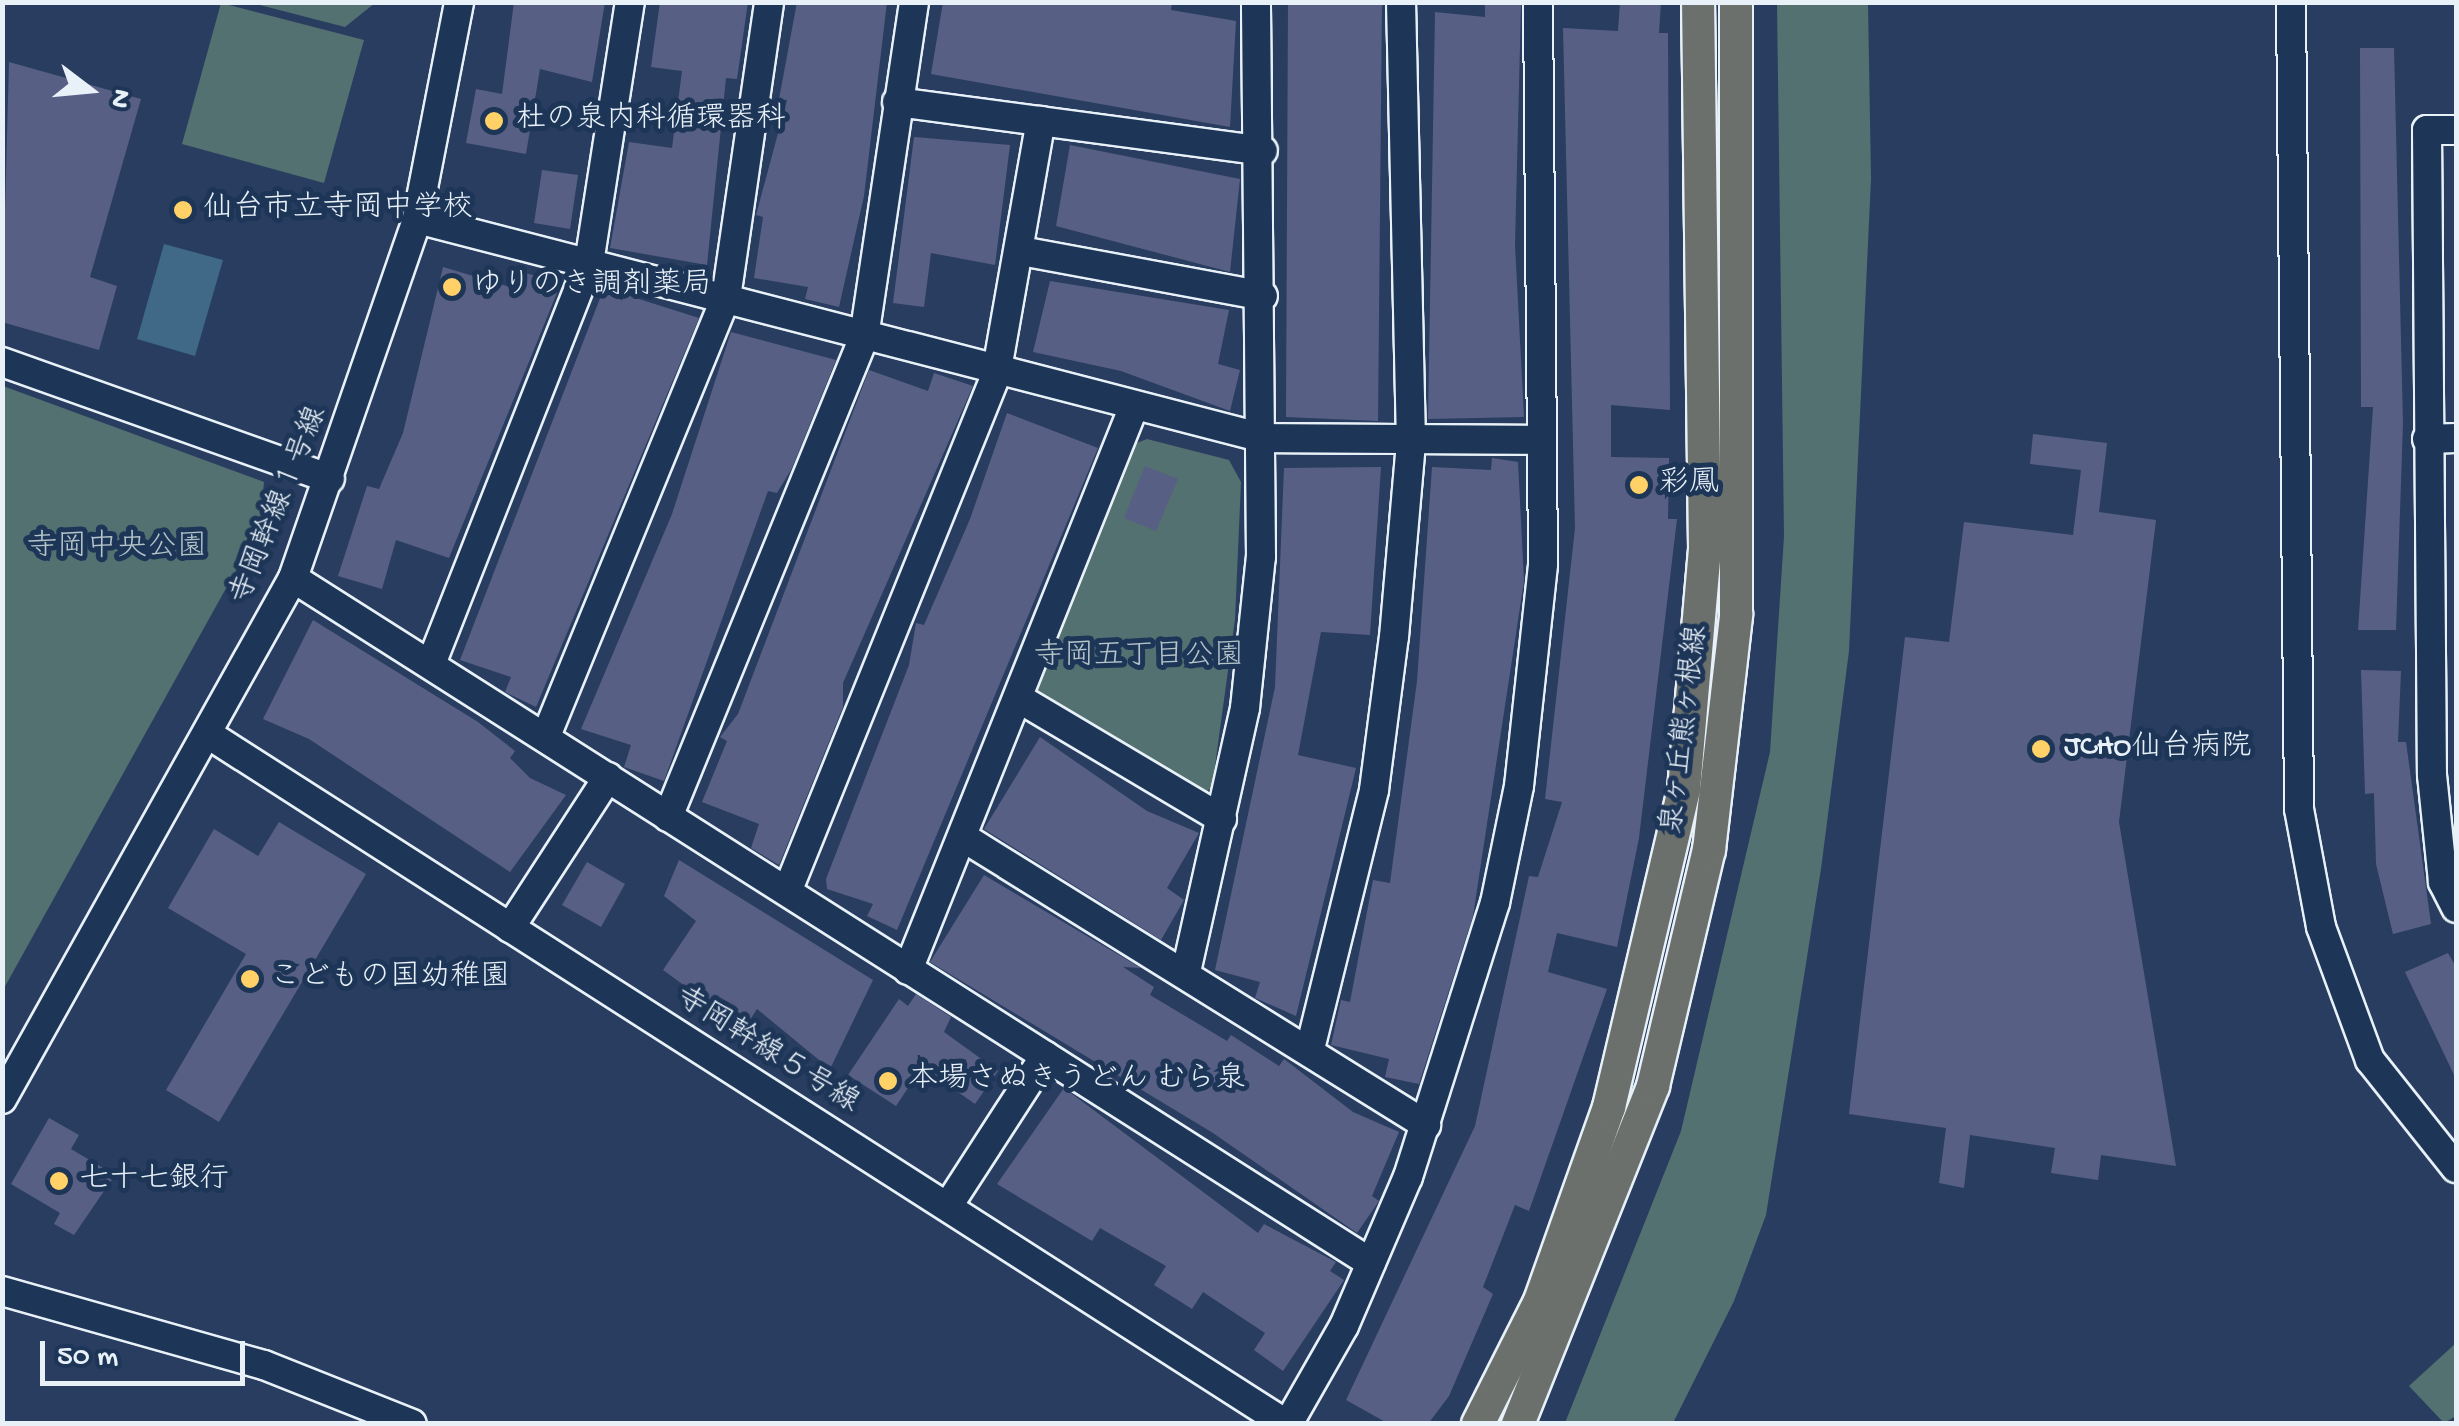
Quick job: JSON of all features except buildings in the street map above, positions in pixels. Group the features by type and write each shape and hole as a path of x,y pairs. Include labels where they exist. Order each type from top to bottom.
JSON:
{"main road":[{"name":"泉ヶ丘熊ヶ根線","path":"1478,1424 1540,1300 1604,1124 1635,1026 1684,789 1706,508 1698,2"},
{"name":"泉ヶ丘熊ヶ根線","path":"1518,1424 1653,1086 1709,850 1736,615 1736,2"}],"street":[{"name":"寺岡幹線１号線","path":"2,1099 211,736 293,578 417,219 459,2"},
{"path":"431,664 589,263 630,2"},
{"path":"546,736 726,298 769,2"},
{"path":"668,817 864,337 914,2"},
{"path":"1186,972 1245,708 1263,438 1263,150 1256,2"},
{"path":"1310,1049 1374,790 1410,442 1401,2"},
{"path":"1287,1424 1371,1263 1426,1125 1495,903 1518,786 1537,672 1542,440 1538,2"},
{"path":"2291,2 2300,809 2321,927 2370,1060 2456,1168"},
{"path":"897,102 1263,150"},
{"path":"789,887 996,375 1021,251 1040,121"},
{"path":"2456,130 2426,130 2427,439 2444,774 2443,882 2456,908"},
{"path":"417,219 726,298 996,375 1263,438 1542,440"},
{"path":"1021,251 1263,296"},
{"path":"2,362 330,479"},
{"path":"908,970 966,839 1132,410"},
{"path":"2427,439 2456,438"},
{"path":"293,578 668,817 789,887 908,970 1371,1263"},
{"path":"1020,699 1222,819"},
{"name":"寺岡幹線５号線","path":"211,736 1287,1424"},
{"path":"510,928 608,777"},
{"path":"966,839 1310,1049 1426,1125"},
{"path":"948,1206 1045,1056"},
{"path":"2,1291 264,1366 412,1424"}],"green space":[{"path":"221,3 364,40 324,183 182,144"},
{"path":"252,3 375,3 345,27"},
{"path":"1777,3 1868,3 1871,179 1849,651 1821,869 1766,1215 1734,1301 1673,1423 1565,1423 1681,1131 1770,752 1784,536"},
{"name":"寺岡中央公園","path":"3,386 264,482 260,527 3,990"},
{"name":"寺岡五丁目公園","path":"1147,439 1229,460 1241,482 1235,619 1212,788 1202,794 1038,703 1032,687 1124,448"},
{"path":"2456,1343 2456,1416 2444,1423 2409,1386"}],"water":[{"path":"164,244 223,260 195,356 137,339"}],"place":[{"name":"杜の泉内科循環器科","path":"494,121"},
{"name":"仙台市立寺岡中学校","path":"183,210"},
{"name":"ゆりのき調剤薬局","path":"452,287"},
{"name":"彩鳳","path":"1639,485"},
{"name":"JCHO仙台病院","path":"2041,749"},
{"name":"こどもの国幼稚園","path":"250,979"},
{"name":"本場さぬきうどん むら泉","path":"888,1081"},
{"name":"七十七銀行","path":"59,1181"}]}
